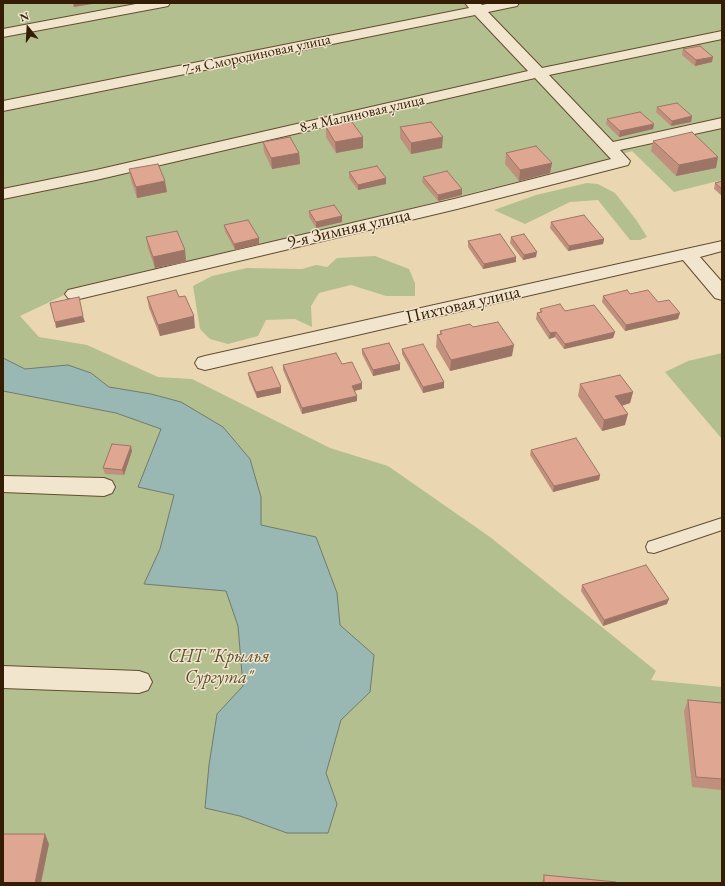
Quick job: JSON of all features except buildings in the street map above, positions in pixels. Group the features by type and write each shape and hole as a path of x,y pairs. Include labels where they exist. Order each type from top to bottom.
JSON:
{"street":[{"path":"3,33 162,3"},
{"name":"7-я Смородиновая улица","path":"3,106 475,6 512,3"},
{"path":"475,6 610,147 722,123"},
{"name":"8-я Малиновая улица","path":"3,194 112,171 538,73 722,35"},
{"name":"9-я Зимняя улица","path":"75,294 457,204 622,161 610,147"},
{"name":"Пихтовая улица","path":"205,363 722,246"},
{"path":"688,254 722,294"},
{"path":"3,484 104,487"},
{"path":"3,677 139,682"}],"lane":[{"path":"654,547 722,524"}],"green space":[{"name":"CНТ \"Крылья Сургута\"","path":"3,3 722,3 722,180 674,192 632,151 597,162 327,229 83,286 20,316 39,337 87,345 158,377 192,379 330,448 388,466 490,537 656,671 651,680 722,687 722,883 3,883"},
{"path":"587,183 598,184 615,193 637,221 647,237 640,240 630,240 598,200 570,202 525,224 494,210 536,195"},
{"path":"375,256 409,269 415,283 415,296 386,296 351,285 319,293 311,306 312,327 295,319 266,320 258,336 228,344 210,339 200,329 193,286 212,276 247,268 302,269 316,265 327,267 337,258"},
{"path":"722,353 722,439 665,372 688,361"}],"water":[{"path":"3,358 25,369 68,365 91,373 109,387 151,394 181,402 223,427 250,459 261,497 261,525 316,537 337,593 340,625 374,655 370,692 341,720 326,773 337,804 328,833 287,833 240,816 205,808 209,765 217,714 243,686 238,626 226,591 144,584 160,549 174,495 138,487 161,429 116,413 3,391"}]}
